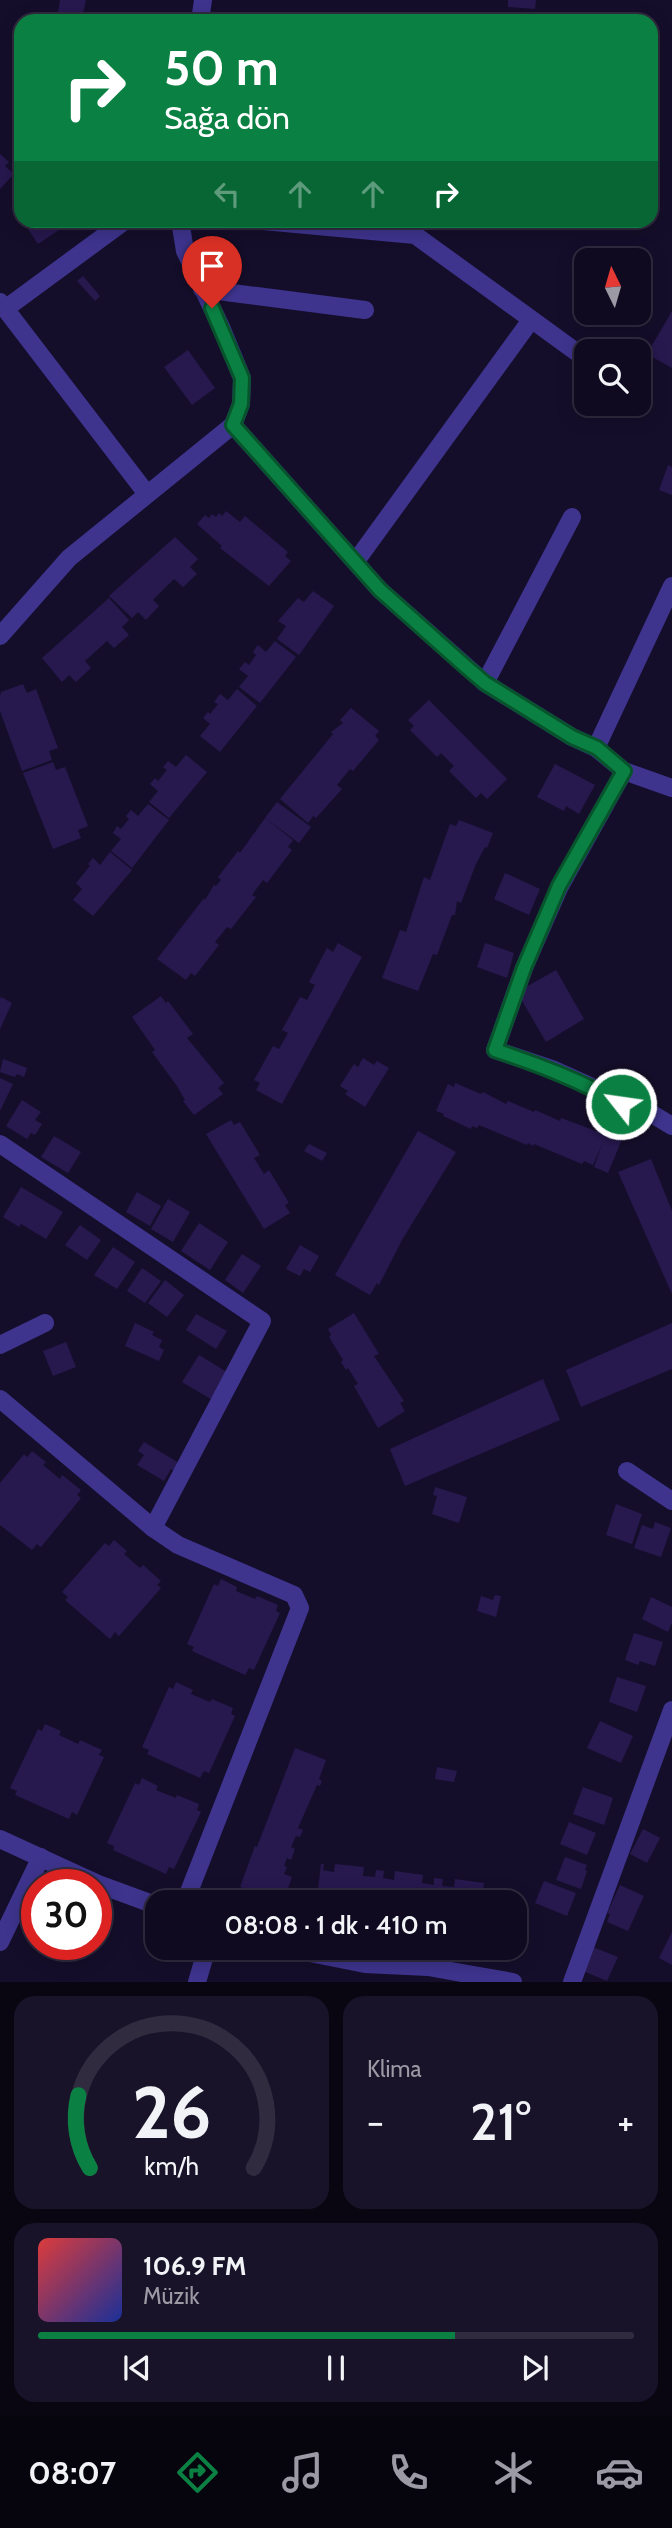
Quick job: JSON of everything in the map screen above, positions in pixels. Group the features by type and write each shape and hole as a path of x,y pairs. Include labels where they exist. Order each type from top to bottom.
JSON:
{"street":[{"path":"115,228 2,305 147,494"},
{"path":"0,636 69,558 233,425 241,404 242,378 186,251 182,228"},
{"path":"338,228 415,235 574,350"},
{"path":"202,289 365,310"},
{"path":"356,561 531,320"},
{"path":"233,425 380,590 485,683 572,737 597,748 624,771 672,788"},
{"path":"485,683 572,517"},
{"path":"597,748 672,586"},
{"path":"624,771 559,886 524,968 495,1050 552,1069 621,1104 654,1115 672,1126"},
{"path":"0,1144 262,1321 153,1528"},
{"path":"0,1345 45,1323"},
{"path":"0,1399 153,1528 178,1545 295,1595 300,1608 190,1890"},
{"path":"627,1471 672,1501"},
{"path":"572,1982 672,1710"},
{"path":"0,1839 98,1884 145,1901"},
{"path":"0,1942 41,1857"},
{"path":"197,1982 203,1960"},
{"path":"323,1960 365,1973 428,1967 513,1982"}],"building":[{"path":"60,0 86,0 83,14 58,13"},
{"path":"508,0 536,0 535,9 508,7"},
{"path":"0,154 9,162 5,166 14,174 0,189"},
{"path":"27,228 62,228 38,244"},
{"path":"83,276 100,296 95,301 77,281"},
{"path":"672,311 672,368 651,356 651,347"},
{"path":"188,350 215,388 192,405 164,367"},
{"path":"668,465 672,467 672,495 659,490"},
{"path":"226,511 240,522 245,516 288,552 285,556 291,561 269,586 220,548 222,546 197,524 205,515 209,518 212,514 216,517 219,513 222,516"},
{"path":"175,537 198,559 190,567 197,574 183,587 174,579 153,600 159,606 146,620 138,612 132,618 109,596"},
{"path":"313,591 334,606 299,655 277,639 286,626 278,621 298,598 304,602"},
{"path":"109,598 129,620 122,627 129,635 114,648 107,641 85,661 91,668 76,682 69,675 62,682 42,658"},
{"path":"275,641 296,657 260,703 239,687 248,676 239,669 245,662 249,665 256,655 253,652 258,645 266,652"},
{"path":"23,684 27,693 36,689 58,748 49,751 52,760 22,771 0,711 0,696 1,692"},
{"path":"237,689 257,706 220,752 200,736 210,724 203,718 218,704 214,702 220,694 228,700"},
{"path":"429,700 507,779 487,799 481,793 476,798 449,771 454,766 441,753 437,757 410,730 414,726 408,720"},
{"path":"351,708 379,731 375,736 379,740 353,771 350,769 337,785 342,789 316,818 313,816 308,823 280,799 333,734 331,732 343,723 340,720"},
{"path":"186,755 207,772 169,818 149,802 158,791 150,784 155,778 158,781 167,770 163,767 168,761 176,767"},
{"path":"53,762 56,770 65,767 88,826 78,830 81,838 53,849 23,773"},
{"path":"555,764 595,785 579,814 566,806 564,811 537,797"},
{"path":"277,802 311,827 299,843 265,818"},
{"path":"148,804 169,820 132,868 111,851 121,839 113,833 117,826 121,829 129,819 126,816 131,810 138,816"},
{"path":"265,818 293,840 288,847 292,850 267,883 263,880 252,895 256,897 231,929 227,927 215,942 219,945 195,976 191,973 186,980 157,959 214,885 221,880 218,877 238,851 240,853"},
{"path":"459,820 493,833 476,864 461,903 457,901 455,915 452,915 437,955 433,954 418,991 382,978 400,930 406,932 424,877 430,880 450,824 456,826"},
{"path":"110,852 132,870 93,916 73,900 82,889 76,883 93,858 100,865"},
{"path":"505,873 540,889 529,915 494,899"},
{"path":"338,943 362,957 282,1104 256,1090 260,1083 254,1080 273,1046 279,1049 288,1033 282,1030 300,997 307,1000 315,985 309,982 327,948 333,952"},
{"path":"485,943 514,953 507,978 477,967"},
{"path":"556,970 584,1019 546,1042 517,992"},
{"path":"161,996 166,1003 168,1001 193,1034 187,1038 224,1083 218,1088 223,1094 194,1115 132,1017"},
{"path":"1,997 12,1003 0,1029 0,999"},
{"path":"363,1058 374,1065 377,1061 389,1068 365,1107 345,1094 348,1091 340,1086 354,1064 358,1067"},
{"path":"3,1059 27,1068 24,1077 0,1072"},
{"path":"0,1078 13,1084 0,1111"},
{"path":"455,1083 481,1094 483,1092 506,1104 508,1101 560,1121 561,1118 607,1135 609,1131 623,1137 608,1173 594,1167 602,1144 593,1165 584,1161 582,1164 479,1125 477,1128 472,1126 471,1129 443,1116 444,1114 436,1111 448,1084 454,1087"},
{"path":"22,1100 41,1112 35,1120 42,1124 35,1135 31,1133 27,1139 6,1126"},
{"path":"231,1120 234,1125 240,1122 260,1155 254,1158 264,1174 269,1170 289,1203 285,1205 290,1213 264,1229 206,1134"},
{"path":"418,1131 456,1152 402,1240 379,1285 377,1283 370,1295 335,1275"},
{"path":"54,1136 81,1152 68,1173 41,1157"},
{"path":"309,1144 327,1153 322,1161 304,1151"},
{"path":"651,1159 672,1211 672,1294 618,1172"},
{"path":"21,1187 63,1212 46,1239 3,1217"},
{"path":"137,1192 161,1206 150,1226 126,1212"},
{"path":"168,1199 190,1212 173,1242 151,1229"},
{"path":"199,1223 228,1242 210,1270 181,1251"},
{"path":"80,1225 101,1240 87,1260 65,1245"},
{"path":"300,1245 319,1256 310,1272 304,1269 300,1276 286,1269"},
{"path":"113,1247 135,1262 117,1289 94,1275"},
{"path":"242,1254 261,1266 243,1293 225,1280"},
{"path":"142,1268 161,1281 145,1303 127,1291"},
{"path":"165,1280 184,1295 167,1317 148,1303"},
{"path":"354,1313 379,1354 374,1356 404,1401 400,1403 405,1411 378,1428 354,1386 358,1384 341,1362 343,1360 329,1337 331,1335 328,1329"},
{"path":"196,1314 227,1331 216,1349 186,1330"},
{"path":"135,1323 154,1332 152,1335 162,1340 159,1347 164,1350 159,1361 125,1346"},
{"path":"672,1323 672,1369 581,1407 566,1370"},
{"path":"66,1342 76,1367 53,1376 43,1351"},
{"path":"199,1355 230,1374 214,1401 182,1382"},
{"path":"543,1379 560,1420 405,1486 390,1449"},
{"path":"144,1442 179,1463 174,1471 171,1469 164,1481 137,1465 144,1455 138,1451"},
{"path":"32,1451 46,1462 43,1465 60,1479 62,1475 81,1490 77,1495 81,1498 41,1547 37,1544 32,1550 0,1525 0,1483 24,1454 27,1457"},
{"path":"435,1487 467,1497 459,1523 432,1514 437,1496 433,1495"},
{"path":"616,1504 642,1514 632,1544 606,1535"},
{"path":"655,1522 671,1528 661,1557 634,1548 642,1525 653,1529"},
{"path":"114,1540 127,1551 124,1554 140,1568 143,1565 161,1581 157,1585 161,1588 119,1636 115,1632 110,1639 65,1600 68,1597 62,1592 105,1543 109,1546"},
{"path":"221,1579 237,1587 236,1591 278,1605 276,1611 280,1613 254,1670 249,1668 245,1675 192,1651 194,1647 187,1644 214,1584 218,1586"},
{"path":"495,1595 501,1596 496,1617 477,1611 481,1596 493,1600"},
{"path":"651,1597 672,1607 672,1623 668,1632 642,1619"},
{"path":"634,1633 663,1642 655,1666 640,1661 638,1665 625,1660"},
{"path":"617,1677 646,1686 637,1712 609,1702"},
{"path":"176,1682 193,1690 191,1694 233,1708 231,1714 235,1716 209,1773 204,1771 200,1778 147,1754 149,1750 142,1747 169,1687 173,1689"},
{"path":"600,1721 633,1736 621,1763 587,1748"},
{"path":"45,1724 61,1731 59,1735 78,1744 80,1740 102,1750 99,1755 104,1757 77,1815 72,1812 69,1819 15,1795 17,1791 10,1788 38,1729 42,1731"},
{"path":"295,1748 326,1760 319,1779 322,1781 320,1786 317,1785 298,1828 303,1830 300,1837 296,1836 291,1847 295,1849 291,1860 287,1858 284,1866 287,1867 284,1874 292,1877 287,1890 248,1890 240,1887 255,1846 257,1847"},
{"path":"437,1767 457,1771 454,1782 435,1779"},
{"path":"142,1778 158,1786 156,1790 199,1804 197,1810 201,1812 174,1869 169,1867 166,1874 113,1850 114,1846 107,1843 135,1783 139,1785"},
{"path":"583,1787 613,1798 604,1825 573,1814"},
{"path":"569,1822 596,1833 587,1855 560,1844"},
{"path":"643,1829 660,1838 647,1863 630,1854"},
{"path":"565,1857 587,1865 581,1889 556,1880"},
{"path":"321,1864 324,1864 323,1870 334,1872 335,1864 364,1867 363,1876 375,1877 376,1870 384,1871 383,1878 394,1880 395,1871 423,1875 422,1883 434,1885 434,1878 443,1879 442,1886 454,1887 455,1879 484,1883 483,1890 318,1890"},
{"path":"544,1881 576,1893 567,1916 535,1903"},
{"path":"620,1885 644,1896 628,1931 607,1922 610,1914 607,1913"},
{"path":"672,1932 672,1965 659,1958"},
{"path":"593,1947 618,1957 607,1981 583,1971"}],"route":[{"path":"212,308 242,378 241,404 233,425 380,590 485,683 572,737 597,748 624,771 559,886 524,968 495,1050 552,1069 621,1104"}]}
